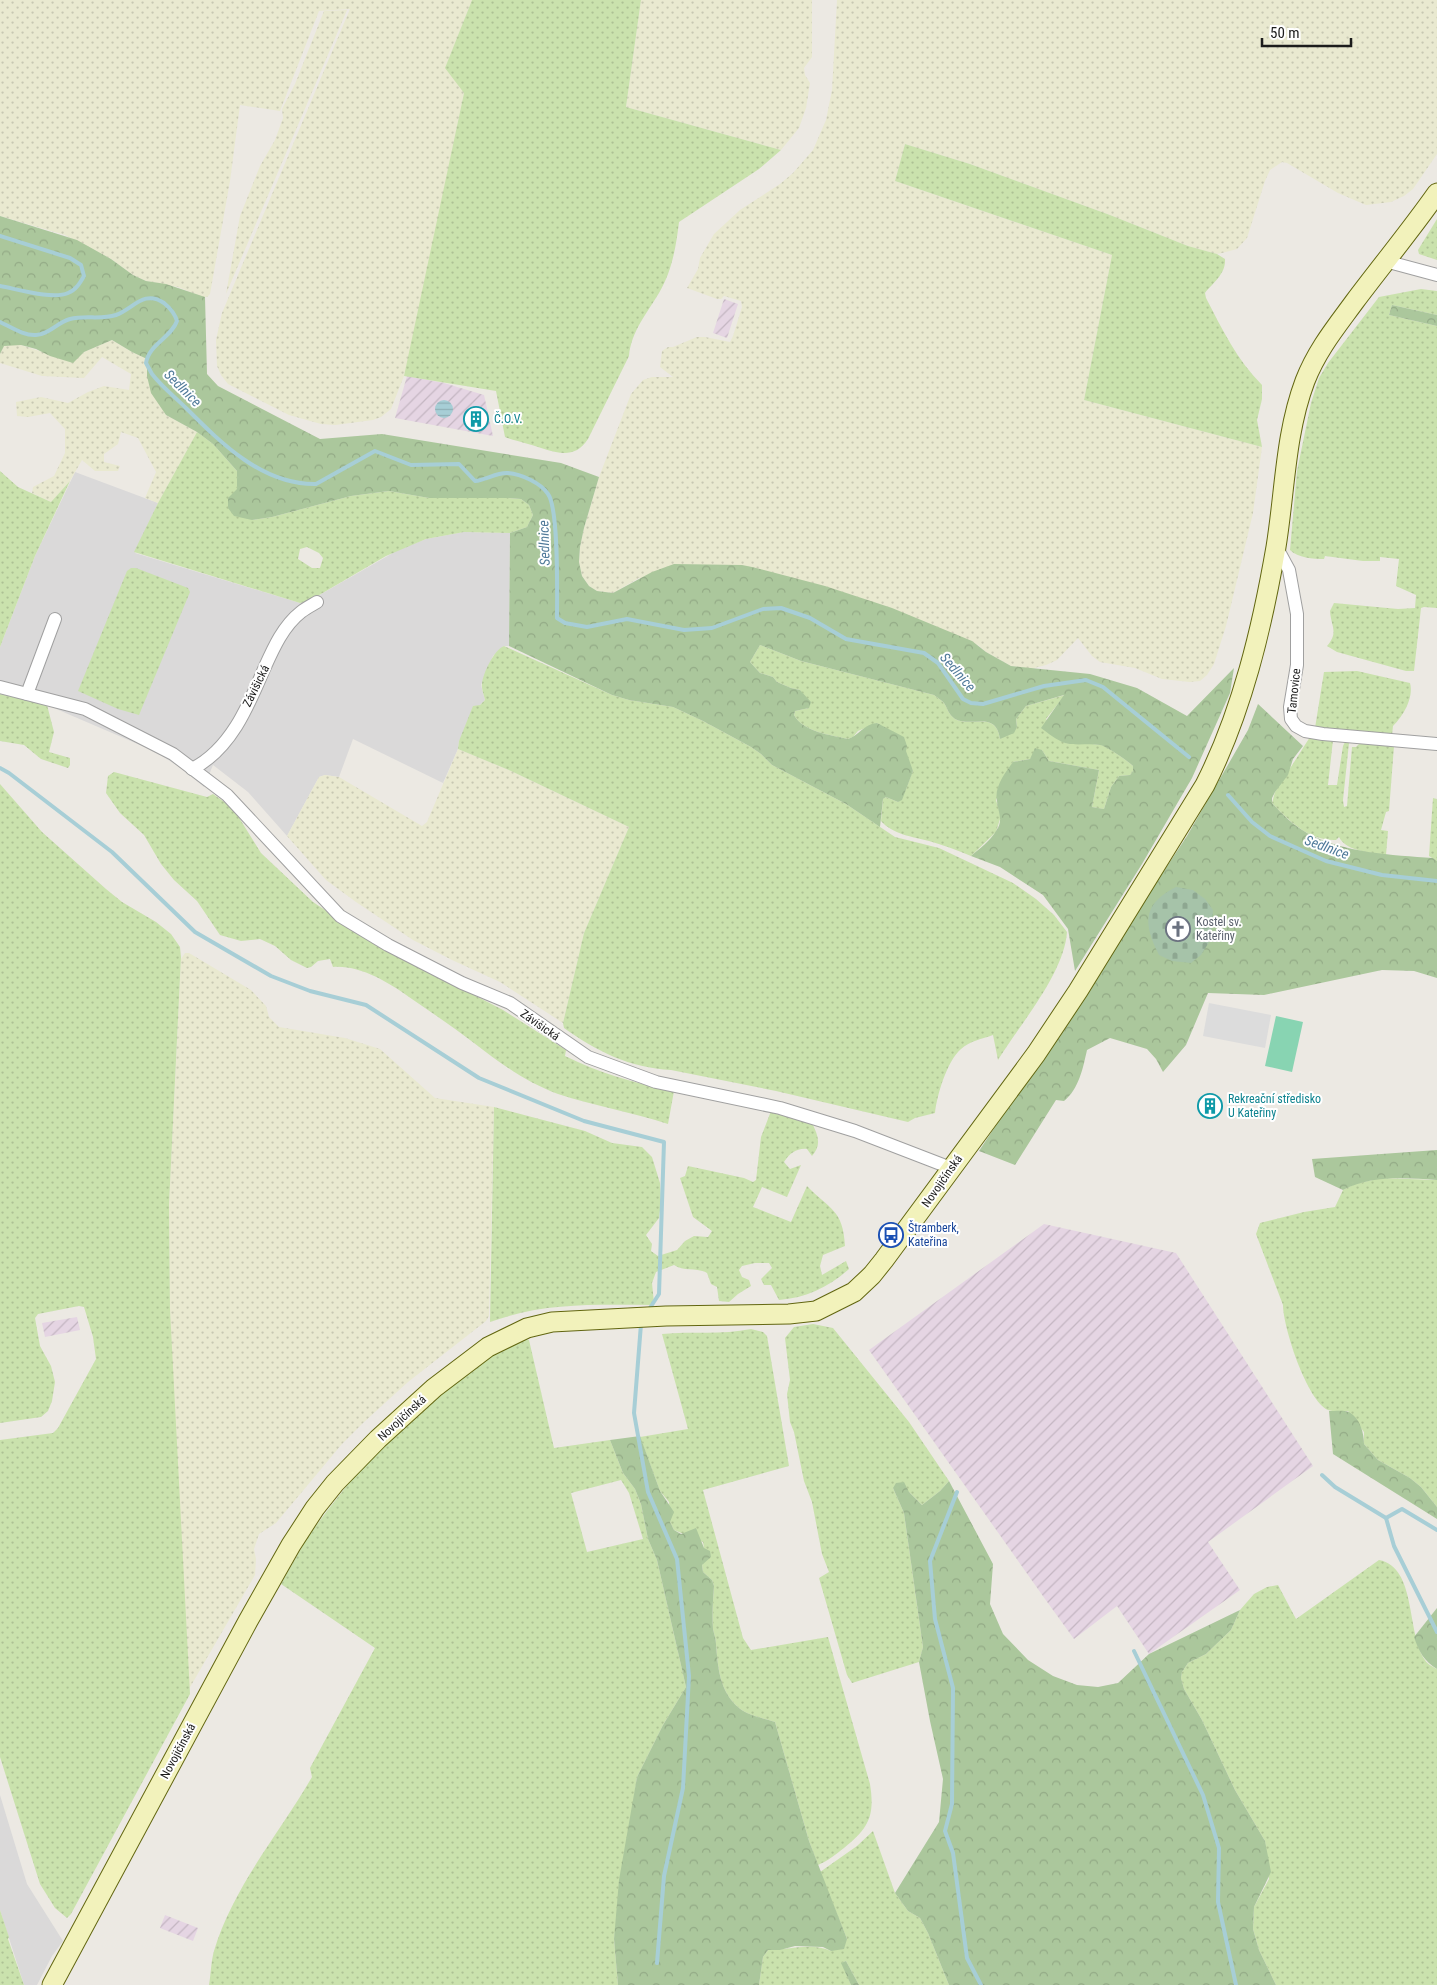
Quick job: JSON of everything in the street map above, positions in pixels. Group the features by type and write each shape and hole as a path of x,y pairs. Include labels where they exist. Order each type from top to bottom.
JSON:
{"street":[{"name":"Novojičínská","path":"52,1985 248,1621 291,1545 315,1508 335,1484 378,1439 434,1388 482,1352 506,1337 527,1328 552,1322 666,1316 789,1314 822,1308 854,1292 872,1276 1036,1054 1078,991 1205,785 1216,763 1237,708 1263,611 1276,546 1285,468 1293,423 1305,380 1323,344 1437,193"},
{"path":"1385,261 1437,275"},
{"name":"Tamovice","path":"1276,546 1290,570 1297,614 1298,665 1290,707 1291,720 1296,726 1306,732 1437,744"},
{"name":"Závišická","path":"192,769 203,763 226,742 254,692 281,634 301,612 317,602"},
{"path":"27,694 55,619"},
{"name":"Závišická","path":"0,687 85,709 173,754 227,795 340,916 388,945 462,983 510,1004 588,1057 656,1082 780,1108 855,1131 951,1168"}],"shaded area":[{"path":"724,299 738,304 727,338 713,333"},
{"path":"407,376 444,383 484,395 493,436 395,418"},
{"path":"75,472 158,503 135,553 300,603 309,601 398,550 426,539 464,532 510,533 509,646 504,646 493,656 481,685 485,700 480,705 459,741 458,749 443,783 353,739 339,777 325,775 319,777 287,836 248,792 213,765 204,787 181,768 154,751 47,705 0,694 0,647 35,556"},
{"path":"1209,1003 1271,1015 1265,1048 1203,1036"},
{"path":"1044,1224 1176,1253 1313,1466 1208,1542 1240,1590 1149,1654 1117,1606 1074,1639 869,1350"},
{"path":"77,1317 80,1330 45,1337 42,1323"},
{"path":"0,1795 27,1884 63,1941 52,1956 37,1985 24,1985 0,1910"},
{"path":"165,1915 198,1928 193,1941 160,1928"}],"green space":[{"path":"0,0 472,0 449,58 464,93 414,335 404,376 391,409 381,417 373,420 335,425 321,424 289,415 228,384 217,366 216,340 222,313 350,9 319,11 280,111 240,105 230,181 210,294 207,297 202,297 178,287 146,281 133,275 111,259 65,235 0,216"},
{"path":"472,0 641,0 626,107 781,150 759,169 679,222 673,259 667,276 636,331 629,356 588,439 575,451 568,453 553,451 505,437 496,391 404,376 464,93 445,68"},
{"path":"641,0 812,0 812,57 804,68 805,75 810,83 806,108 799,128 781,150 626,107"},
{"path":"837,0 1437,0 1437,154 1413,189 1391,202 1366,205 1338,193 1287,163 1282,162 1270,170 1247,238 1237,249 1217,254 1188,246 1110,215 970,164 905,144 895,181 1112,255 1084,400 1262,447 1253,513 1226,626 1214,664 1207,675 1200,681 1190,682 1162,679 1135,668 1100,662 1092,656 1078,638 1057,660 1030,669 1011,666 986,652 978,645 639,578 613,593 597,591 589,586 582,576 579,563 584,528 599,477 631,394 643,380 652,377 673,377 660,367 662,351 668,347 673,347 697,337 730,342 733,336 742,307 741,301 724,296 721,299 717,299 687,288 698,269 700,258 714,234 740,210 780,184 793,173 813,150 826,120 832,90"},
{"path":"347,10 226,294 240,216 260,166 275,140 283,118 282,109 295,84 324,11"},
{"path":"905,144 970,164 1110,215 1188,246 1217,254 1225,259 1221,274 1205,293 1231,344 1262,385 1262,399 1257,420 1262,447 1084,400 1112,255 895,181"},
{"path":"0,216 77,240 146,281 166,284 205,297 207,374 218,386 320,439 382,434 561,463 599,477 584,528 579,562 582,576 589,586 597,591 613,593 652,572 674,564 742,565 825,586 892,608 972,641 986,652 1011,666 1090,674 1137,688 1187,716 1234,668 1230,693 1192,778 1142,864 1075,971 1068,929 1043,895 1000,867 971,856 994,835 1000,823 996,796 1004,775 1013,762 1030,759 1035,748 1042,750 1049,761 1099,770 1092,807 1104,809 1111,787 1119,776 1130,775 1133,771 1133,766 1103,746 1065,743 1041,728 1064,695 1026,706 1016,719 1017,727 1014,733 1000,739 998,730 988,722 969,722 955,719 943,702 934,695 801,661 760,645 750,662 760,673 773,677 777,682 791,688 800,690 811,702 809,708 795,711 794,715 804,725 818,732 848,739 868,726 877,723 904,737 907,746 906,751 913,771 902,800 898,802 886,797 883,799 880,827 846,804 772,765 751,747 703,721 673,707 629,700 612,695 509,646 510,533 527,527 533,515 529,505 521,499 429,498 389,491 351,496 272,517 252,520 234,516 228,508 228,498 237,489 237,471 213,444 197,432 166,415 151,393 147,376 147,359 112,340 84,352 73,363 21,345 4,346 0,354"},
{"path":"1437,219 1437,260 1419,254 1418,250"},
{"path":"1421,289 1437,291 1437,315 1392,305 1389,315 1437,326 1437,608 1421,608 1414,671 1406,671 1337,652 1327,646 1333,637 1330,611 1334,603 1398,609 1415,608 1416,595 1396,586 1399,559 1380,557 1380,561 1363,561 1325,556 1324,559 1315,559 1301,556 1290,550 1297,471 1311,403 1319,378 1328,363 1379,297"},
{"path":"1392,305 1437,315 1437,326 1389,315"},
{"path":"112,340 147,359 147,376 166,415 197,432 158,503 145,498 156,472 138,438 121,432 118,444 104,454 104,462 120,466 118,471 95,471 82,460 70,481 51,502 32,493 33,487 54,476 65,453 65,429 50,413 28,417 17,416 16,402 41,397 68,403 104,386 129,390 131,374 102,357 84,378 42,376 0,363 0,354 4,345 21,345 73,362 84,352"},
{"path":"197,432 213,444 237,471 237,489 252,520 272,517 351,496 389,491 429,498 521,499 529,505 533,515 527,527 510,533 464,532 426,539 386,556 309,601 300,603 134,552 158,503","holes":["307,547 319,553 323,558 320,568 312,568 298,559 300,549"]},
{"path":"0,471 18,487 51,502 70,481 35,556 0,647"},
{"path":"131,568 136,568 188,588 190,592 139,715 118,709 78,691 127,571"},
{"path":"760,645 801,661 934,695 943,702 955,719 968,722 982,721 994,725 998,730 1000,739 1017,727 1016,719 1026,706 1065,695 1046,719 1065,743 1104,746 1133,766 1133,771 1130,775 1119,776 1111,787 1104,809 1092,807 1099,770 1049,761 1042,750 1030,759 1013,762 996,800 1001,816 996,832 971,856 940,844 903,834 891,829 881,821 883,799 886,797 898,802 905,791 913,771 884,728 877,723 858,731 853,737 848,739 818,732 798,721 794,715 795,711 809,708 800,690 791,688 777,682 773,677 760,673 750,662"},
{"path":"504,646 612,695 629,700 673,707 703,721 751,747 772,765 846,804 895,837 939,848 1013,883 1036,899 1054,915 1067,932 1064,948 1058,965 1040,998 998,1060 993,1035 965,1046 956,1054 947,1070 940,1088 935,1113 915,1118 908,1122 776,1091 671,1070 641,1066 601,1051 564,1028 563,1023 584,933 629,827 511,771 458,749 459,741 473,706 480,705 485,700 482,686 487,668 496,652"},
{"path":"1357,671 1410,683 1409,701 1404,712 1393,726 1392,735 1315,728 1324,672"},
{"path":"0,694 47,705 54,732 49,752 70,758 68,768 41,759 24,745 0,741"},
{"path":"1258,704 1303,746 1293,759 1288,775 1272,798 1272,803 1288,819 1307,833 1337,845 1368,852 1433,858 1437,861 1437,978 1414,971 1382,970 1264,995 1208,993 1186,1045 1163,1072 1156,1059 1147,1049 1110,1038 1087,1050 1077,1084 1064,1101 1056,1100 1015,1165 979,1151 1187,836 1248,730"},
{"path":"1310,737 1333,740 1328,785 1337,785 1343,746 1345,742 1349,743 1343,800 1344,807 1347,806 1352,747 1356,747 1360,743 1394,746 1389,811 1386,812 1381,830 1388,831 1386,855 1366,852 1347,846 1339,837 1336,840 1326,839 1308,833 1285,817 1272,803 1275,792"},
{"path":"458,749 511,771 629,827 584,933 563,1023 500,982 413,940 356,902 326,880 287,836 319,777 325,775 339,777 422,826 427,822"},
{"path":"114,772 207,797 213,794 233,808 261,853 313,902 376,944 503,1010 566,1050 565,1056 591,1068 618,1077 674,1091 668,1124 558,1094 535,1084 504,1065 450,1025 383,980 353,969 333,967 330,959 318,961 307,968 291,960 275,946 260,939 241,941 220,935 197,901 174,880 161,864 144,835 120,813 106,793 108,776"},
{"path":"0,784 42,832 106,889 122,902 156,922 171,934 180,947 181,957 169,1205 170,1309 190,1694 71,1914 67,1918 55,1908 40,1884 0,1757 0,1440 53,1433 58,1428 96,1359 93,1337 84,1307 79,1306 38,1314 35,1318 40,1346 51,1366 55,1382 52,1401 48,1411 41,1417 0,1423"},
{"path":"1433,798 1437,799 1437,861 1429,856"},
{"path":"1176,887 1193,890 1205,899 1213,910 1211,939 1201,955 1191,963 1172,961 1159,955 1148,924 1151,908 1157,900"},
{"path":"185,953 189,953 251,990 266,1006 269,1017 279,1027 345,1038 380,1049 435,1098 494,1107 489,1316 486,1321 408,1382 363,1423 342,1444 276,1523 259,1534 254,1549 256,1559 255,1575 189,1689 174,1413 169,1205 181,959"},
{"path":"1276,1016 1303,1022 1292,1072 1265,1066"},
{"path":"494,1107 585,1131 612,1143 642,1147 652,1157 660,1183 661,1203 659,1218 646,1235 652,1244 651,1251 658,1256 677,1250 685,1241 694,1236 708,1237 712,1231 693,1217 680,1178 685,1176 688,1166 744,1178 753,1182 756,1180 761,1137 771,1111 812,1123 818,1140 815,1152 812,1156 807,1149 797,1150 784,1162 790,1169 801,1165 787,1197 762,1187 753,1207 791,1222 807,1186 834,1211 844,1234 845,1246 823,1255 820,1266 822,1275 846,1261 849,1269 825,1286 808,1294 779,1300 771,1285 764,1285 761,1279 772,1268 769,1263 755,1263 742,1266 739,1270 742,1277 749,1280 751,1286 729,1302 719,1301 717,1287 711,1284 707,1273 674,1265 656,1272 652,1283 653,1305 590,1305 550,1308 490,1322"},
{"path":"1437,1150 1437,1180 1401,1178 1377,1180 1354,1185 1343,1190 1315,1177 1312,1159"},
{"path":"1381,1178 1437,1180 1437,1507 1421,1487 1410,1478 1378,1460 1364,1444 1364,1432 1348,1411 1328,1410 1320,1404 1312,1393 1292,1346 1283,1305 1256,1234 1260,1223 1304,1212 1335,1207 1343,1190 1355,1184"},
{"path":"813,1324 833,1328 909,1422 949,1481 922,1505 909,1492 893,1488 904,1513 923,1647 919,1662 852,1683 847,1675 819,1578 829,1572 822,1554 812,1502 804,1481 794,1432 790,1422 787,1394 790,1380 785,1338 794,1327"},
{"path":"751,1329 763,1332 767,1336 789,1466 703,1490 743,1638 751,1650 828,1637 870,1784 872,1805 865,1827 859,1834 835,1855 818,1865 809,1841 775,1722 743,1711 732,1701 723,1686 713,1629 714,1586 712,1580 703,1572 702,1565 706,1559 703,1542 674,1530 670,1522 669,1502 660,1491 640,1437 688,1429 662,1334 729,1332"},
{"path":"524,1339 529,1340 554,1448 610,1440 623,1473 635,1489 641,1504 648,1539 657,1560 686,1687 663,1725 637,1777 614,1939 618,1985 209,1985 212,1959 222,1927 258,1861 312,1777 310,1768 375,1648 281,1584 307,1538 356,1474 386,1443 478,1363 497,1351","holes":["621,1480 629,1493 643,1539 587,1552 571,1493"]},
{"path":"1329,1411 1349,1412 1356,1418 1361,1426 1364,1444 1378,1460 1410,1478 1421,1487 1437,1507 1437,1519 1333,1454"},
{"path":"640,1436 660,1491 674,1512 670,1522 674,1530 681,1534 696,1528 704,1548 710,1551 711,1557 702,1565 703,1572 712,1580 714,1586 713,1629 723,1686 732,1701 743,1711 775,1722 809,1841 847,1939 844,1949 831,1951 823,1947 795,1946 780,1950 768,1950 763,1957 759,1985 618,1985 614,1939 619,1880 637,1777 663,1725 686,1687 657,1560 648,1539 641,1504 635,1489 623,1473 610,1440"},
{"path":"949,1481 993,1564 990,1604 1003,1634 1028,1660 1053,1676 1077,1685 1098,1687 1118,1683 1149,1654 1240,1610 1231,1630 1206,1654 1188,1663 1182,1672 1181,1678 1184,1689 1202,1720 1235,1790 1265,1841 1271,1872 1254,1907 1253,1929 1259,1950 1276,1985 949,1985 920,1918 908,1911 895,1893 939,1822 943,1779 919,1662 923,1647 904,1513 893,1488 896,1483 904,1482 909,1492 922,1505"},
{"path":"1379,1560 1391,1565 1400,1575 1409,1602 1419,1648 1426,1661 1437,1669 1437,1985 1276,1985 1259,1950 1253,1929 1254,1907 1269,1879 1265,1841 1235,1790 1202,1720 1184,1689 1181,1678 1182,1672 1188,1663 1206,1654 1231,1630 1240,1610 1254,1594 1267,1587 1278,1585 1296,1619"},
{"path":"1437,1608 1437,1669 1423,1656 1414,1637"},
{"path":"873,1831 895,1893 908,1911 920,1918 949,1985 859,1985 846,1961 842,1963 851,1985 759,1985 763,1957 768,1950 816,1947 831,1951 847,1939 820,1872 857,1846"},
{"path":"0,1910 8,1939 24,1985 0,1985"},
{"path":"846,1961 859,1985 851,1985 841,1963"}],"water":[{"path":"440,400 448,400 453,405 451,416 440,418 435,413 435,405"}],"waterway":[{"name":"Sedlnice","path":"0,236 70,258 81,265 84,276 73,290 61,295 44,295 0,286"},
{"name":"Sedlnice","path":"0,322 22,333 36,335 45,333 70,319 116,315 145,299 157,299 172,311 177,321 170,332 148,356 146,363 152,374 214,436 245,460 278,478 316,484 375,451 411,465 459,464 475,481 504,473 519,475 530,480 545,490 552,503 557,553 557,618 565,623 587,627 627,619 684,630 712,628 763,609 781,608 810,618 846,639 924,653 938,663 963,699 971,703 983,704 1044,686 1086,680 1103,687 1189,757"},
{"path":"0,768 112,852 195,932 271,976 310,991 366,1005 479,1078 584,1121 664,1142 659,1294 648,1311"},
{"name":"Sedlnice","path":"1228,795 1252,822 1270,836 1326,861 1382,875 1437,881"},
{"path":"641,1324 634,1413 648,1492 677,1559 689,1676 683,1788 664,1876 657,1963"},
{"path":"1322,1475 1335,1487 1386,1518 1394,1546 1437,1632"},
{"path":"957,1492 930,1561 935,1619 953,1688 952,1804 945,1831 953,1853 967,1958 981,1985"},
{"path":"1386,1518 1402,1509 1437,1530"},
{"path":"1134,1651 1203,1795 1219,1848 1218,1902 1236,1985"}],"place":[{"name":"Č.O.V.","path":"476,419"},
{"name":"Kostel sv. Kateřiny","path":"1178,929"},
{"name":"Rekreační středisko U Kateřiny","path":"1210,1106"},
{"name":"Štramberk, Kateřina","path":"891,1235"}]}
